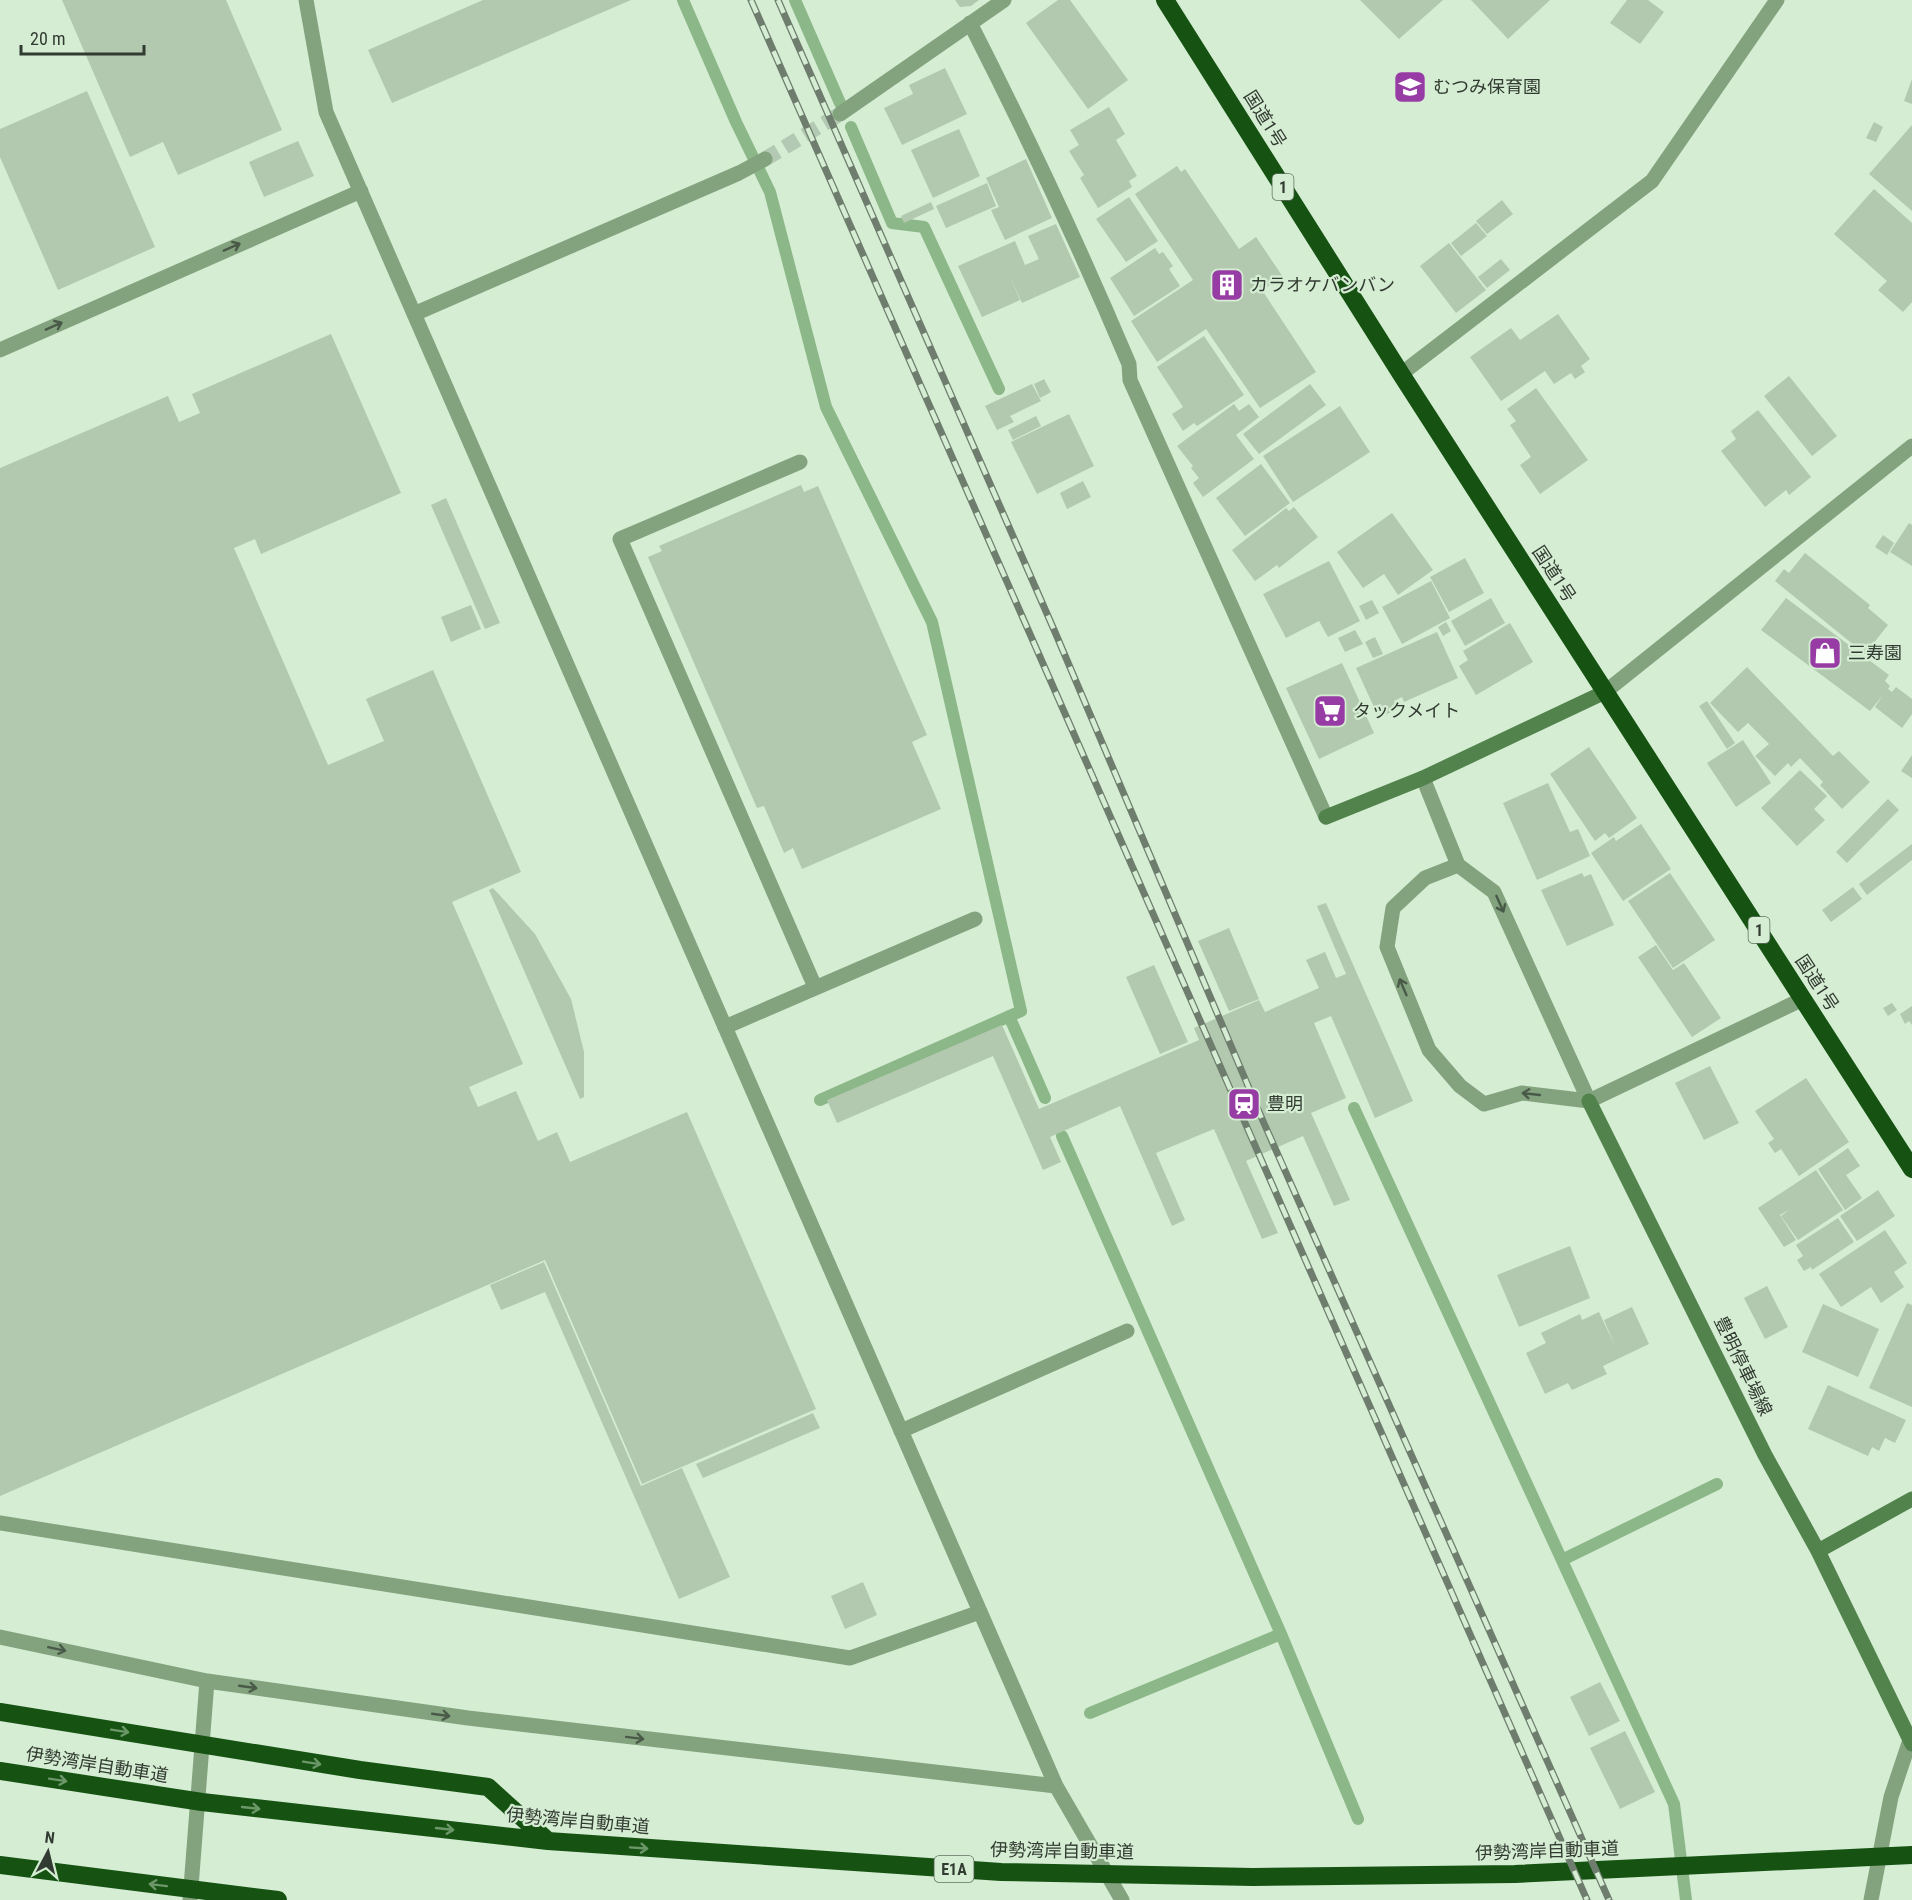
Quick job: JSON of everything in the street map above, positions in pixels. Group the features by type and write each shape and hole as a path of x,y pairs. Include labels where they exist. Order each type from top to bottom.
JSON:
{"highway":[{"name":"国道1号","path":"1165,0 1401,374 1912,1169"},
{"path":"0,1712 360,1770 488,1787 548,1841"},
{"name":"伊勢湾岸自動車道","path":"0,1771 202,1802 548,1841 1001,1872 1253,1876 1515,1875 1912,1855"},
{"path":"0,1864 278,1900"}],"main road":[{"path":"1326,817 1423,778 1605,692"},
{"name":"豊明停車場線","path":"1589,1101 1765,1455 1818,1551 1911,1742"},
{"path":"1818,1551 1912,1499"}],"street":[{"path":"306,0 326,112 1056,1786 1122,1900"},
{"path":"840,114 1004,0"},
{"path":"1401,374 1652,181 1777,0"},
{"path":"970,23 1034,149 1092,276 1130,364 1130,380 1326,817"},
{"path":"414,314 740,173 765,159"},
{"path":"0,350 361,191"},
{"path":"1605,692 1912,446"},
{"path":"800,462 620,539 815,987"},
{"path":"1423,778 1458,865 1494,892 1589,1101"},
{"path":"1458,865 1425,878 1393,908 1387,947 1429,1050 1460,1086 1484,1104 1522,1093 1589,1101 1803,999"},
{"path":"725,1027 975,919"},
{"path":"901,1431 1127,1331"},
{"path":"0,1523 850,1658 980,1612"},
{"path":"0,1637 207,1681 468,1719 1056,1786"},
{"path":"190,1900 207,1681"},
{"path":"1871,1900 1891,1797 1911,1742"}],"building":[{"path":"62,0 226,0 282,130 178,175 163,142 130,157"},
{"path":"483,0 631,0 392,103 368,50"},
{"path":"955,0 979,0 971,6 960,7"},
{"path":"1058,0 1070,0 1128,80 1088,109 1026,23"},
{"path":"1360,0 1443,0 1399,39"},
{"path":"1471,0 1550,0 1508,39"},
{"path":"1627,0 1648,0 1664,12 1640,44 1610,23"},
{"path":"945,68 967,114 902,145 884,108 913,94 909,85"},
{"path":"1912,79 1912,104 1904,101"},
{"path":"87,91 155,247 58,290 0,157 0,129"},
{"path":"1109,107 1125,134 1116,140 1137,176 1129,181 1132,187 1098,208 1080,178 1084,175 1069,151 1079,145 1070,130"},
{"path":"1874,122 1883,127 1876,142 1866,138"},
{"path":"1912,125 1912,211 1869,174"},
{"path":"959,129 980,176 933,198 911,150"},
{"path":"298,141 314,176 264,197 249,162"},
{"path":"1026,159 1052,218 1005,240 991,210 999,207 986,178"},
{"name":"カラオケバンバン","path":"1177,166 1181,172 1185,169 1239,249 1256,237 1283,277 1262,290 1316,372 1260,408 1206,329 1157,362 1131,321 1193,280 1135,194"},
{"path":"987,183 996,206 946,228 936,206"},
{"path":"1874,189 1912,223 1912,302 1903,312 1878,290 1887,281 1834,234"},
{"path":"1129,197 1158,241 1126,262 1096,219"},
{"path":"1502,200 1513,214 1487,234 1476,221"},
{"path":"931,202 934,209 904,223 901,216"},
{"path":"1476,223 1487,236 1461,256 1451,243"},
{"path":"1056,224 1080,277 1022,303 1008,272 1020,300 982,317 958,266 1015,241 1025,265 1039,259 1028,236"},
{"path":"1449,243 1486,290 1456,313 1420,266"},
{"path":"1155,248 1159,254 1163,252 1173,266 1169,269 1180,286 1134,316 1110,278"},
{"path":"1501,259 1510,270 1487,288 1478,277"},
{"path":"1558,314 1590,359 1581,366 1585,372 1575,379 1571,373 1554,384 1545,371 1501,401 1470,357 1511,328 1520,340"},
{"path":"331,334 401,493 261,554 255,539 234,548 328,765 384,741 366,699 433,670 521,872 452,902 523,1064 469,1087 478,1107 516,1091 538,1141 557,1132 570,1162 687,1112 816,1409 642,1484 545,1260 0,1496 0,468 168,396 179,422 200,413 192,394"},
{"path":"1204,336 1244,395 1197,426 1194,423 1183,431 1172,414 1183,407 1157,367"},
{"path":"1789,376 1837,436 1812,456 1764,396"},
{"path":"1044,379 1051,392 1040,398 1034,384"},
{"path":"1032,384 1041,401 1010,416 1014,422 997,430 985,406"},
{"path":"1310,384 1326,405 1259,454 1243,434"},
{"path":"1536,388 1588,460 1540,494 1520,465 1531,457 1510,425 1516,421 1507,409"},
{"path":"1234,404 1239,411 1249,404 1259,417 1236,435 1254,459 1203,497 1193,483 1199,478 1191,468 1193,466 1177,446"},
{"path":"1340,406 1370,452 1293,502 1263,456"},
{"path":"1758,410 1811,477 1789,495 1786,490 1765,507 1721,451 1736,439 1731,431"},
{"path":"1069,414 1094,466 1037,494 1011,442"},
{"path":"1036,416 1041,426 1013,440 1008,430"},
{"path":"1261,464 1290,503 1245,536 1216,498"},
{"path":"1083,481 1091,497 1067,509 1060,493"},
{"path":"801,485 804,492 818,486 927,735 912,742 941,809 802,869 793,848 784,853 764,806 757,808 648,557 662,551 659,546"},
{"path":"446,498 500,623 485,629 431,505"},
{"path":"1294,507 1318,537 1279,568 1277,565 1255,581 1232,550 1286,508 1289,511"},
{"path":"1392,513 1433,570 1398,595 1384,574 1363,588 1337,552"},
{"path":"1909,523 1912,525 1912,566 1890,552"},
{"path":"1883,535 1894,543 1887,555 1875,547"},
{"path":"1805,553 1870,605 1868,608 1888,625 1865,654 1775,581 1784,569 1789,573"},
{"path":"1465,558 1484,593 1449,612 1430,577"},
{"path":"1329,561 1360,621 1328,637 1319,621 1286,638 1263,594"},
{"path":"1431,581 1450,618 1402,644 1382,607"},
{"path":"1491,598 1505,623 1465,646 1451,621"},
{"name":"三寿園","path":"1786,598 1889,675 1885,681 1890,686 1888,689 1892,692 1896,687 1912,699 1912,714 1902,728 1875,707 1883,695 1870,711 1761,630"},
{"path":"1372,600 1379,613 1366,620 1359,606"},
{"path":"471,605 481,629 451,642 441,617"},
{"path":"1446,622 1451,631 1443,636 1438,627"},
{"path":"1510,623 1533,662 1476,695 1459,666 1468,660 1463,651"},
{"path":"1355,630 1363,644 1345,652 1338,638"},
{"path":"1437,632 1458,678 1404,702 1402,697 1394,701 1397,709 1379,718 1356,668"},
{"path":"1375,637 1383,654 1373,658 1365,642"},
{"name":"タックメイト","path":"1342,663 1374,733 1319,759 1286,688"},
{"path":"1747,667 1833,756 1839,751 1870,782 1842,809 1820,785 1823,782 1800,758 1791,767 1788,763 1775,776 1755,756 1769,744 1748,723 1738,732 1710,703"},
{"path":"1707,701 1735,743 1727,749 1699,706"},
{"path":"1743,740 1771,783 1736,807 1707,763"},
{"path":"1589,747 1637,818 1609,838 1605,833 1595,841 1550,774"},
{"path":"1912,755 1912,778 1901,771"},
{"path":"1800,770 1827,796 1814,809 1825,820 1797,846 1761,808"},
{"path":"1548,783 1570,832 1578,829 1590,856 1537,880 1503,803"},
{"path":"1888,799 1899,810 1847,863 1836,852"},
{"path":"1641,824 1671,869 1623,901 1591,853 1614,837 1616,841"},
{"path":"1912,844 1912,860 1867,895 1859,884"},
{"path":"1582,873 1584,877 1591,874 1614,925 1567,946 1541,890"},
{"path":"1670,873 1715,940 1673,968 1628,901"},
{"path":"1853,887 1862,899 1831,922 1822,910"},
{"path":"493,888 535,934 571,999 584,1052 584,1097 580,1099 489,890"},
{"path":"1326,903 1413,1101 1375,1118 1331,1016 1314,1023 1346,1098 1311,1113 1350,1200 1334,1206 1303,1136 1246,1161 1278,1233 1262,1239 1214,1129 1156,1153 1185,1220 1172,1226 1120,1106 1050,1137 1061,1162 1043,1170 993,1056 837,1123 827,1100 1002,1025 1039,1109 1199,1040 1194,1028 1259,1000 1265,1012 1319,988 1306,960 1325,952 1336,978 1346,974 1317,906"},
{"path":"1229,928 1259,999 1229,1011 1198,941"},
{"path":"1656,945 1673,970 1684,963 1721,1018 1692,1037 1638,957"},
{"path":"1154,965 1188,1042 1160,1054 1126,977"},
{"path":"1892,1003 1897,1010 1888,1016 1883,1008"},
{"path":"1912,1006 1912,1025 1909,1021 1905,1024 1900,1014"},
{"path":"1710,1066 1739,1123 1704,1140 1675,1083"},
{"path":"1806,1078 1849,1142 1799,1176 1781,1149 1775,1153 1768,1143 1774,1139 1755,1111"},
{"path":"1848,1148 1860,1166 1846,1175 1862,1198 1845,1210 1818,1169"},
{"path":"1816,1170 1843,1210 1798,1240 1781,1216 1789,1210 1780,1215 1796,1240 1784,1247 1758,1208"},
{"path":"1878,1190 1895,1216 1857,1241 1840,1216"},
{"path":"1838,1218 1854,1242 1812,1270 1811,1267 1804,1271 1797,1260 1803,1256 1796,1245"},
{"path":"1885,1230 1907,1263 1894,1272 1904,1287 1881,1303 1871,1287 1841,1307 1819,1274"},
{"path":"1570,1246 1590,1298 1519,1327 1497,1275"},
{"path":"544,1262 641,1486 682,1468 730,1577 679,1599 545,1292 501,1310 490,1285"},
{"path":"1767,1286 1788,1327 1765,1339 1744,1298"},
{"path":"1907,1303 1912,1305 1912,1407 1869,1388"},
{"path":"1823,1304 1879,1329 1858,1377 1802,1352"},
{"path":"1632,1307 1649,1344 1603,1366 1607,1374 1572,1390 1568,1383 1545,1394 1526,1353 1546,1343 1541,1333 1580,1314 1582,1320 1599,1312 1616,1348 1604,1320"},
{"path":"1828,1385 1906,1420 1895,1443 1885,1438 1879,1451 1872,1447 1868,1456 1808,1429"},
{"path":"813,1413 820,1428 703,1478 696,1464"},
{"path":"863,1582 877,1615 845,1629 831,1596"},
{"path":"1600,1682 1620,1721 1589,1736 1570,1697"},
{"path":"1625,1731 1655,1792 1620,1809 1590,1748"}],"waterway":[{"path":"683,0 736,122 770,192 826,407 932,622 1021,1011 820,1100"},
{"path":"795,0 840,103"},
{"path":"851,127 892,223 924,227 999,389"},
{"path":"1009,1016 1045,1098"},
{"path":"1354,1108 1674,1804 1686,1900"},
{"path":"1062,1136 1281,1634 1358,1819"},
{"path":"1562,1560 1717,1484"},
{"path":"1090,1713 1281,1634"}],"tunnel":[{"path":"765,159 840,114"}],"railway":[{"path":"751,0 1587,1900"},
{"path":"778,0 1055,632 1263,1121 1609,1900"}],"place":[{"name":"むつみ保育園","path":"1410,87"},
{"name":"カラオケバンバン","path":"1227,285"},
{"name":"三寿園","path":"1825,653"},
{"name":"タックメイト","path":"1330,711"},
{"name":"豊明","path":"1244,1104"}]}
